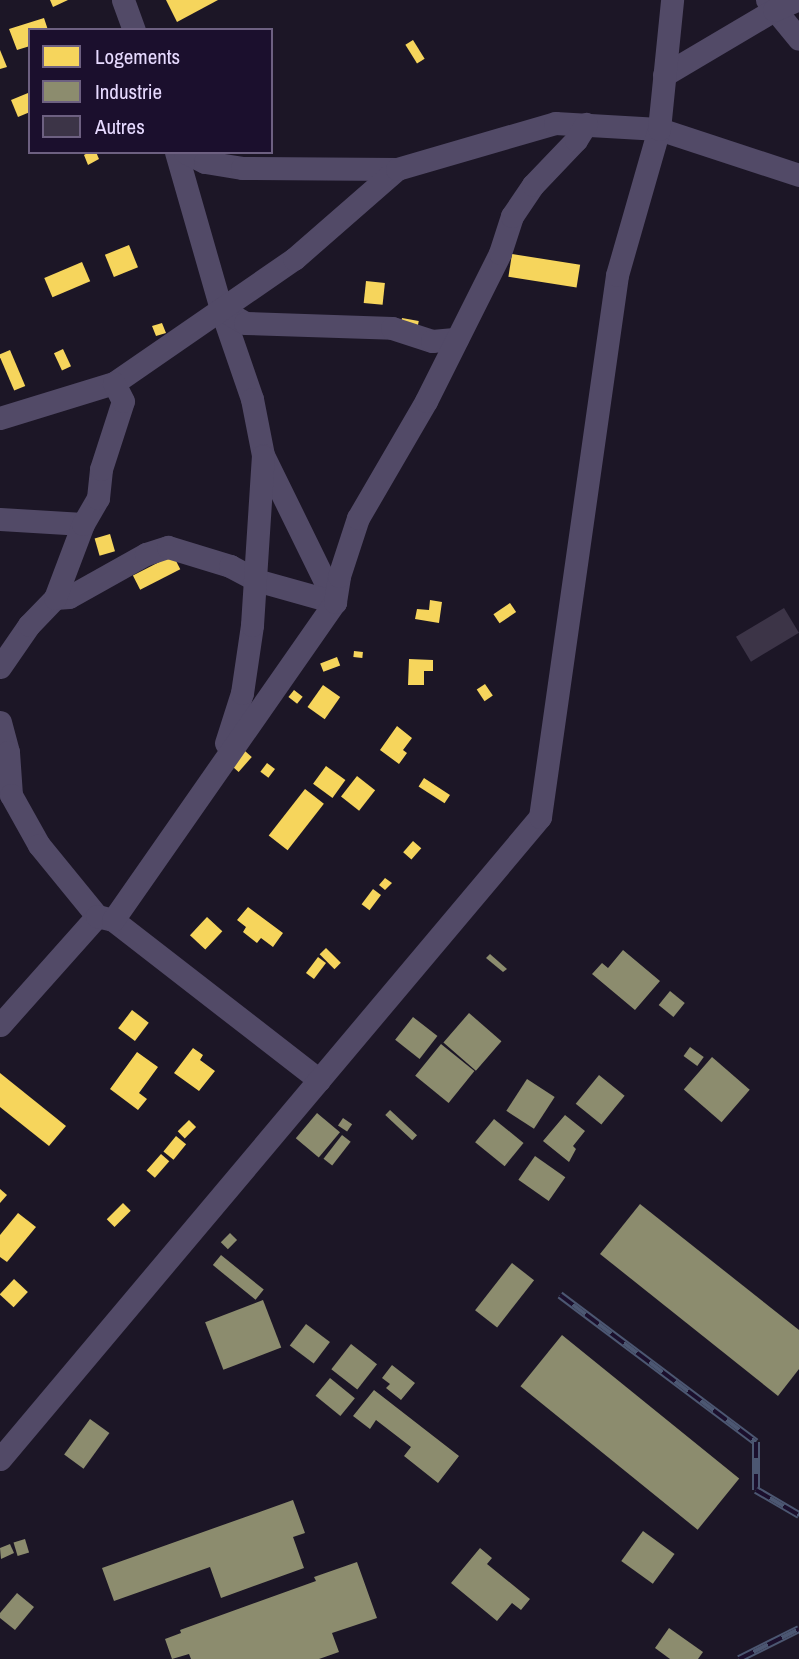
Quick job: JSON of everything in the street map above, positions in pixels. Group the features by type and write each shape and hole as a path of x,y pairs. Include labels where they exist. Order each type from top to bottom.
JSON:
{"street":[{"path":"123,0 133,28"},
{"path":"0,1459 540,817 617,275 659,129 672,0"},
{"path":"664,75 770,5 796,0"},
{"path":"770,5 799,39"},
{"path":"189,154 205,162 242,168 397,169 555,123 586,124 659,129 799,174"},
{"path":"0,1025 105,918 199,796 335,602 339,576 358,518 410,430 457,339 500,253 512,216 533,186 576,140 586,124"},
{"path":"177,154 222,309 252,399 263,455 256,580 242,693 234,725 199,796"},
{"path":"0,418 114,383 294,259 397,169"},
{"path":"222,309 245,323 392,328 432,341 457,339"},
{"path":"0,667 29,625 55,598 83,524 98,498 101,469 123,401 114,383"},
{"path":"263,455 335,602"},
{"path":"0,519 83,524"},
{"path":"55,598 69,597 146,554 168,547 230,566 256,580 335,602"},
{"path":"0,722 11,794 38,845 105,918 319,1080"}],"building: Logements":[{"path":"50,0 68,0 53,7"},
{"path":"166,0 218,0 177,22"},
{"path":"44,18 47,28 28,28 28,47 17,50 9,29"},
{"path":"413,40 425,59 417,63 405,45"},
{"path":"0,50 7,67 0,69"},
{"path":"28,93 28,113 18,117 11,100"},
{"path":"97,154 99,159 88,165 84,155"},
{"path":"129,245 138,267 114,277 105,255"},
{"path":"512,254 580,265 577,288 508,277"},
{"path":"82,262 90,281 52,297 44,278"},
{"path":"366,281 385,283 383,305 364,303"},
{"path":"402,318 419,321 418,327 401,324"},
{"path":"162,323 166,333 156,336 152,326"},
{"path":"63,349 71,366 62,370 54,353"},
{"path":"10,350 25,386 14,391 0,357 0,354"},
{"path":"110,534 115,551 100,556 95,538"},
{"path":"173,555 180,569 140,590 133,575"},
{"path":"430,600 442,602 439,623 415,619 417,609 429,610"},
{"path":"510,603 516,612 500,623 493,614"},
{"path":"354,651 363,652 362,658 353,657"},
{"path":"337,657 340,665 323,672 320,663"},
{"path":"409,659 433,660 433,671 424,671 424,685 408,685"},
{"path":"485,684 493,696 485,701 477,690"},
{"path":"323,685 340,697 325,719 308,707"},
{"path":"294,690 303,697 297,704 288,697"},
{"path":"397,726 412,738 403,750 407,753 399,764 380,750"},
{"path":"245,751 252,757 239,772 232,766"},
{"path":"267,763 275,769 268,778 260,772"},
{"path":"326,766 345,780 332,798 313,784"},
{"path":"357,776 375,790 359,811 341,796"},
{"path":"424,778 450,795 445,803 419,786"},
{"path":"305,789 324,804 288,850 269,835"},
{"path":"413,841 421,848 411,860 403,852"},
{"path":"385,878 392,883 385,890 379,885"},
{"path":"373,889 381,895 370,910 362,904"},
{"path":"248,907 283,933 273,947 261,938 257,943 243,932 246,927 237,920"},
{"path":"207,917 222,931 205,950 190,935"},
{"path":"326,948 341,963 334,969 320,954"},
{"path":"318,957 326,963 314,979 306,973"},
{"path":"132,1010 149,1023 135,1041 118,1028"},
{"path":"193,1048 203,1055 200,1060 215,1071 199,1091 174,1073"},
{"path":"137,1052 158,1067 139,1093 147,1099 138,1110 110,1089"},
{"path":"0,1073 66,1126 49,1146 0,1107"},
{"path":"189,1120 196,1127 185,1138 178,1131"},
{"path":"176,1136 186,1144 174,1160 163,1152"},
{"path":"161,1154 169,1161 155,1178 147,1171"},
{"path":"0,1189 7,1195 0,1203"},
{"path":"123,1203 131,1211 115,1227 107,1219"},
{"path":"18,1213 36,1227 7,1262 0,1257 0,1235"},
{"path":"14,1279 28,1292 14,1307 0,1294"}],"building: Industrie":[{"path":"623,950 660,981 635,1010 592,974 602,963 608,968"},
{"path":"490,954 507,969 503,972 486,958"},
{"path":"670,991 685,1003 673,1017 659,1005"},
{"path":"469,1013 501,1041 476,1071 443,1042"},
{"path":"413,1017 437,1036 420,1059 395,1040"},
{"path":"441,1044 474,1071 449,1103 415,1076"},
{"path":"690,1047 704,1057 697,1066 684,1056"},
{"path":"712,1057 750,1090 722,1122 684,1089"},
{"path":"599,1075 625,1096 601,1125 576,1104"},
{"path":"527,1079 555,1097 534,1129 506,1111"},
{"path":"390,1110 417,1135 412,1140 385,1115"},
{"path":"317,1113 340,1132 319,1158 296,1138"},
{"path":"565,1115 585,1131 573,1146 576,1149 569,1162 543,1141"},
{"path":"343,1118 352,1124 347,1132 338,1125"},
{"path":"494,1119 524,1143 505,1166 475,1142"},
{"path":"342,1135 351,1142 332,1165 324,1159"},
{"path":"535,1156 565,1177 549,1201 518,1180"},
{"path":"640,1204 799,1330 799,1369 778,1396 600,1254"},
{"path":"230,1233 237,1240 228,1249 221,1242"},
{"path":"221,1255 264,1290 256,1300 213,1265"},
{"path":"512,1263 534,1280 497,1328 475,1310"},
{"path":"263,1300 281,1348 223,1370 205,1322"},
{"path":"306,1324 330,1342 314,1364 290,1346"},
{"path":"562,1335 739,1478 698,1530 520,1386"},
{"path":"351,1344 377,1364 357,1390 331,1369"},
{"path":"392,1365 415,1383 401,1400 386,1388 390,1384 382,1378"},
{"path":"330,1378 355,1398 340,1416 316,1396"},
{"path":"374,1390 459,1456 438,1483 404,1456 411,1447 376,1420 370,1429 353,1416"},
{"path":"90,1419 109,1433 84,1469 64,1455"},
{"path":"293,1500 305,1533 293,1537 304,1568 221,1598 210,1567 114,1601 102,1568"},
{"path":"643,1531 675,1554 653,1584 621,1561"},
{"path":"25,1539 29,1552 18,1556 14,1543"},
{"path":"10,1544 14,1553 1,1559 0,1548"},
{"path":"480,1548 492,1558 487,1564 530,1599 521,1610 512,1603 497,1621 451,1583"},
{"path":"357,1562 377,1618 332,1633 339,1652 319,1659 191,1659 189,1654 172,1659 165,1639 181,1633 180,1630 316,1581 314,1577"},
{"path":"17,1593 34,1607 15,1630 0,1618 0,1613"},
{"path":"669,1628 703,1652 698,1659 670,1659 655,1648"}],"building: Autres":[{"path":"784,608 799,633 751,662 736,637"}],"railway":[{"path":"560,1295 756,1442 756,1490 799,1515"},
{"path":"739,1659 799,1629"}]}
